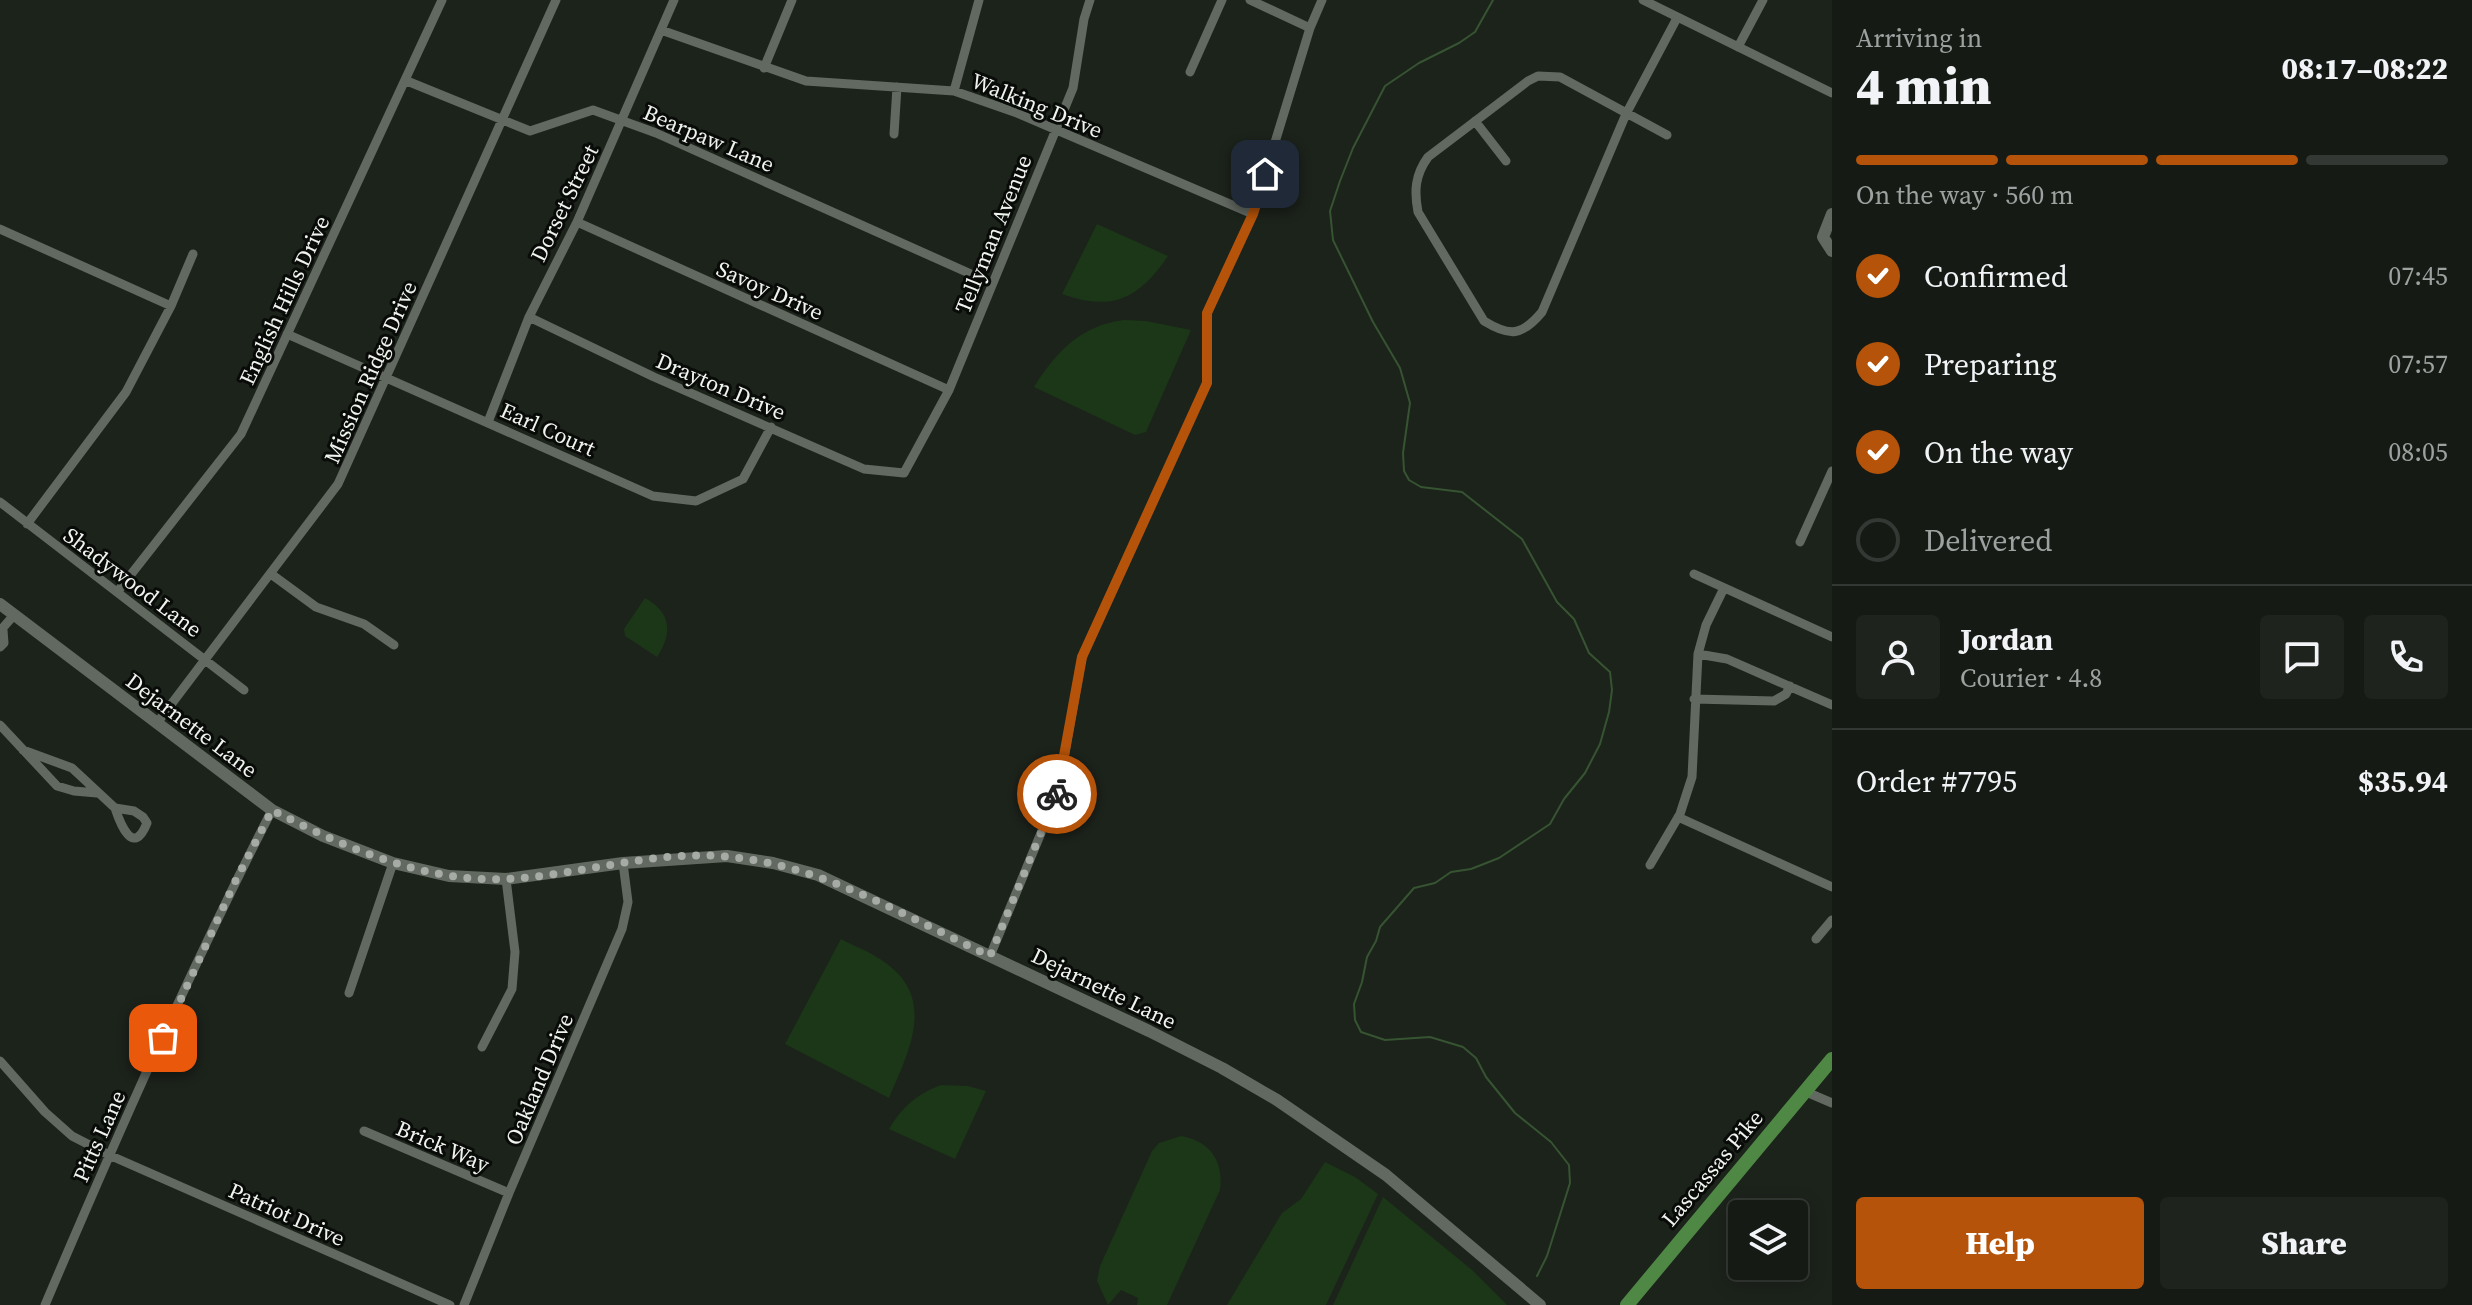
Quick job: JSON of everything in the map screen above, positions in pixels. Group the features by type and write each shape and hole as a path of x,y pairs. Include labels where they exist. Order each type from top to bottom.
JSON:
{"main road":[{"path":"1832,214 1823,237 1832,251"},
{"name":"Dejarnette Lane","path":"0,604 272,810 323,836 393,863 449,876 506,879 623,863 727,856 773,863 818,875 1149,1031 1277,1100 1386,1175 1540,1305"},
{"name":"Lascassas Pike","path":"1627,1305 1832,1059"}],"street":[{"name":"English Hills Drive","path":"118,591 241,434 442,0"},
{"name":"Mission Ridge Drive","path":"157,723 338,484 556,0"},
{"name":"Dorset Street","path":"488,422 529,317 577,222 674,0"},
{"path":"764,68 792,0"},
{"path":"954,91 979,0"},
{"name":"Tellyman Avenue","path":"904,473 949,390 1073,88 1090,0"},
{"path":"1190,72 1222,0"},
{"path":"1250,0 1310,28"},
{"path":"990,956 1058,792 1082,657 1207,383 1207,313 1253,214 1310,28 1322,0"},
{"path":"1643,0 1832,93"},
{"path":"1738,47 1763,0"},
{"path":"1667,135 1626,114 1560,77 1550,75 1528,81 1428,157 1422,164 1415,186 1418,212 1484,321 1502,331 1513,332 1524,329 1542,312 1626,114 1677,18"},
{"name":"Walking Drive","path":"661,30 806,81 954,91 1253,214"},
{"name":"Bearpaw Lane","path":"407,81 530,131 593,110 991,283"},
{"path":"894,134 897,87"},
{"path":"1475,121 1506,161"},
{"name":"Savoy Drive","path":"577,222 949,390"},
{"path":"0,229 171,306"},
{"path":"27,524 126,392 171,306 193,254"},
{"name":"Drayton Drive","path":"529,317 654,377 864,469 904,473"},
{"name":"Earl Court","path":"287,334 653,496 696,501 743,479 771,427"},
{"path":"1800,542 1832,471"},
{"name":"Shadywood Lane","path":"0,502 244,690"},
{"path":"271,574 316,607 364,624 394,645"},
{"path":"1694,574 1832,637"},
{"path":"1650,865 1678,817 1692,777 1698,654 1706,625 1724,588"},
{"path":"0,647 4,643 2,631 14,615"},
{"path":"1698,654 1727,659 1832,705"},
{"path":"1694,699 1774,701 1786,694 1790,686"},
{"path":"0,725 57,786 97,793"},
{"path":"23,750 72,768 115,808"},
{"name":"Pitts Lane","path":"45,1305 109,1155 235,882 272,810"},
{"path":"1678,817 1832,887"},
{"path":"349,993 393,863"},
{"name":"Oakland Drive","path":"464,1305 622,929 628,902 623,863"},
{"path":"482,1047 512,989 515,952 506,879"},
{"path":"1816,939 1832,920"},
{"name":"Patriot Drive","path":"0,1061 45,1112 72,1136 450,1305"},
{"path":"1804,1091 1832,1103"},
{"name":"Brick Way","path":"364,1131 509,1193"}],"green space":[{"path":"1097,224 1168,256 1146,283 1123,298 1096,302 1062,294"},
{"path":"1124,320 1191,330 1146,432 1135,435 1034,387 1051,362 1071,342 1095,328"},
{"path":"645,598 660,610 667,624 666,640 657,657 625,636 624,629"},
{"path":"841,939 886,963 902,978 911,993 914,1028 889,1098 785,1044"},
{"path":"941,1085 968,1086 986,1091 955,1159 889,1129 911,1102"},
{"path":"1181,1136 1200,1142 1213,1154 1220,1170 1220,1190 1167,1305 1137,1305 1138,1298 1121,1290 1108,1305 1097,1281 1100,1266 1152,1151 1159,1143"},
{"path":"1325,1162 1355,1177 1378,1194 1326,1305 1227,1305 1282,1213 1301,1199"},
{"path":"1383,1197 1472,1270 1507,1305 1333,1305"}],"waterway":[{"path":"1493,0 1475,32 1385,86 1340,181 1330,211 1333,240 1373,322 1400,368 1410,403 1403,453 1404,471 1409,480 1421,487 1462,492 1522,539 1557,602 1574,619 1589,653 1610,672 1612,690 1609,712 1600,744 1585,773 1564,799 1550,824 1499,858 1471,869 1451,872 1435,883 1414,888 1380,927 1367,957 1354,1004 1355,1020 1361,1032 1385,1040 1430,1037 1463,1047 1476,1058 1486,1077 1515,1113 1551,1142 1569,1165 1570,1183 1547,1256 1537,1276"}],"way so far":[{"path":"163,1038 272,810 323,836 393,863 449,876 506,879 623,863 727,856 773,863 818,875 990,956 1057,794"}],"route":[{"path":"1057,794 1082,657 1207,383 1207,313 1253,214 1265,174"}]}
